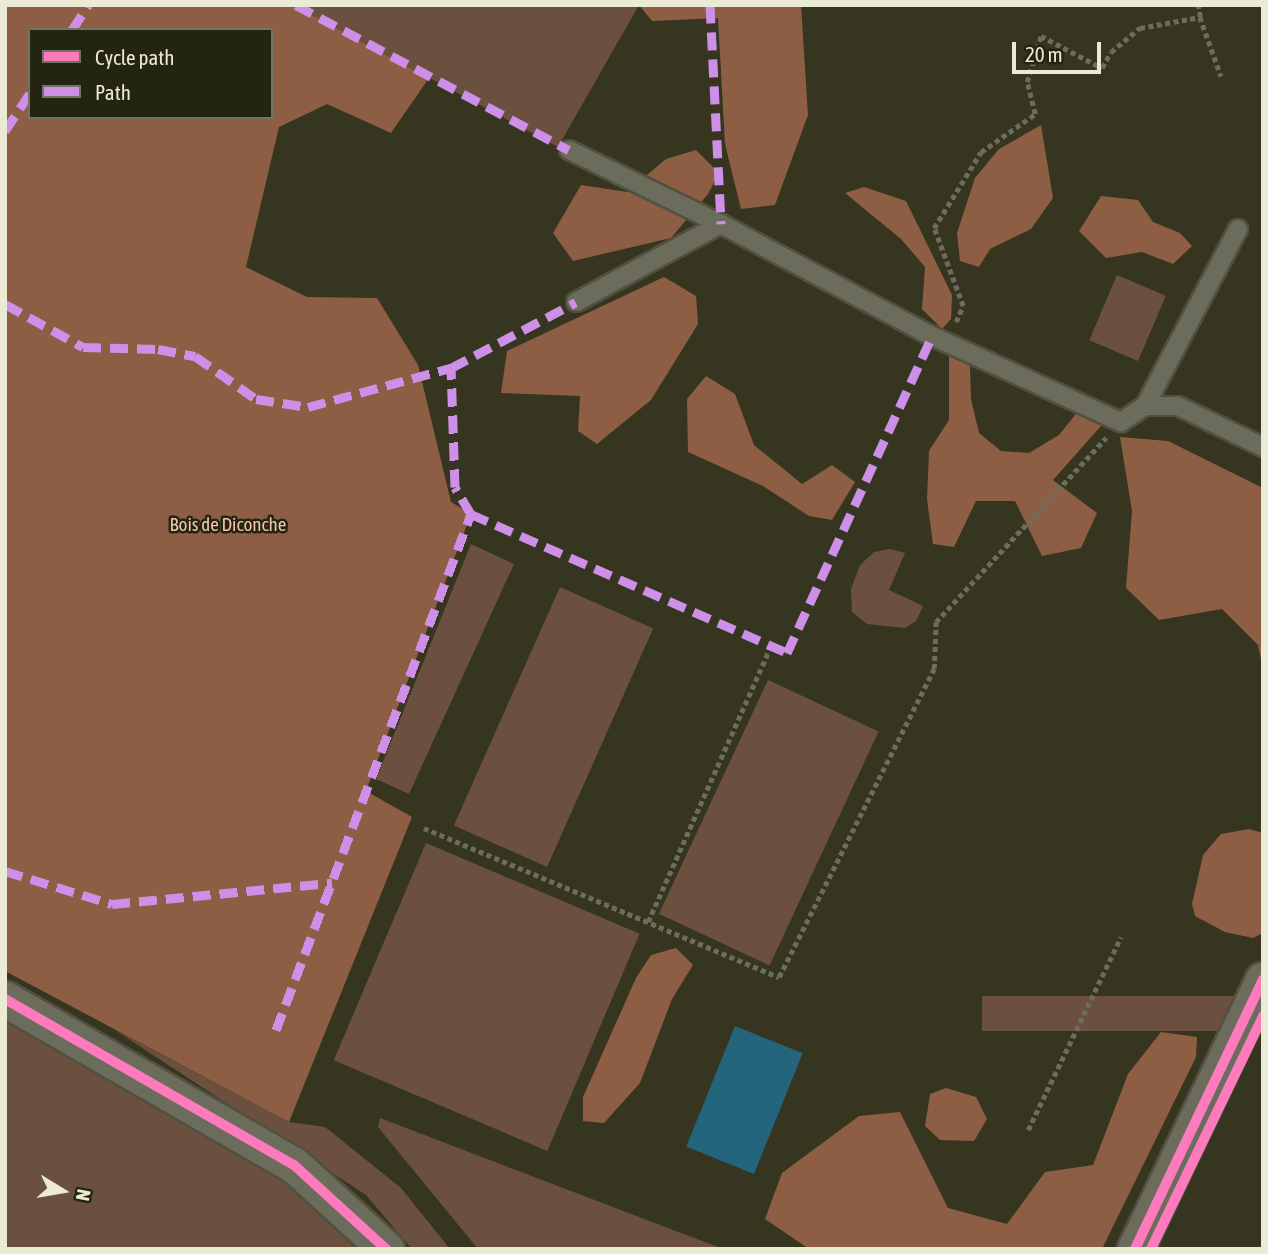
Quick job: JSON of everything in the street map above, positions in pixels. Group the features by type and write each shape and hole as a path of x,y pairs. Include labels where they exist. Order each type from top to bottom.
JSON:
{"street":[{"path":"1135,1249 1263,980"},
{"path":"5,999 275,1152 349,1210 386,1249"}],"lane":[{"path":"569,150 721,224 949,343 1121,422 1145,406 1238,229"},
{"path":"576,302 721,224"},
{"path":"1145,406 1178,406 1263,447"}],"path":[{"path":"1198,5 1221,76"},
{"path":"949,343 962,306 934,228 981,152 1035,114 1027,82 1041,36 1102,68 1111,52 1140,28 1200,17"},
{"path":"424,828 779,977 934,668 936,622 1121,422"},
{"path":"648,922 771,646"},
{"path":"1028,1130 1121,937"}],"shaded area":[{"path":"294,5 639,5 558,147"},
{"path":"1117,275 1166,296 1138,361 1089,340"},
{"path":"471,544 514,564 409,794 376,779"},
{"path":"890,549 905,553 889,590 923,606 916,621 905,628 867,624 852,612 851,589 860,565 874,552"},
{"path":"560,587 653,628 547,867 454,825"},
{"path":"768,680 879,732 770,965 659,914"},
{"path":"426,843 640,934 547,1151 334,1060"},
{"path":"982,996 1263,996 1263,1031 982,1031"},
{"path":"5,1019 311,1189 364,1249 5,1249"},
{"path":"115,1030 289,1122 325,1127 401,1188 450,1249 412,1249 366,1195"},
{"path":"380,1118 723,1249 478,1249 378,1127"}],"green space":[{"name":"Bois de Diconche","path":"5,5 294,5 429,78 391,133 327,104 279,127 246,267 307,297 377,298 418,365 451,502 471,514 366,791 412,817 289,1122 5,971"},
{"path":"639,5 801,5 808,115 775,205 741,209 725,144 718,18 652,21"},
{"path":"1041,125 1053,198 1031,229 990,249 979,267 960,261 957,233 975,178 999,149"},
{"path":"696,150 719,173 708,194 671,238 573,261 553,233 581,185 627,192 666,159"},
{"path":"864,187 906,201 952,295 951,319 942,329 922,309 925,267 901,239 845,193"},
{"path":"1101,196 1138,200 1153,222 1180,233 1192,246 1173,264 1142,252 1106,258 1079,231"},
{"path":"664,277 696,296 698,324 651,400 597,444 578,431 580,396 501,393 507,351"},
{"path":"949,343 974,355 970,367 971,399 979,433 1001,451 1029,453 1059,435 1083,405 1109,417 1053,480 1097,513 1081,548 1042,556 1015,501 976,501 954,547 933,544 927,499 929,451 949,420"},
{"path":"706,376 735,394 754,445 802,484 832,465 855,482 832,520 809,516 763,486 688,452 687,399"},
{"path":"1120,437 1168,441 1263,488 1263,669 1258,645 1222,609 1159,620 1126,588 1132,511"},
{"path":"1249,829 1263,833 1263,933 1253,938 1225,932 1195,916 1192,904 1203,855 1221,834"},
{"path":"676,948 693,965 672,999 640,1083 604,1123 583,1121 583,1097 636,978 651,955"},
{"path":"1161,1032 1197,1037 1196,1057 1102,1249 809,1249 765,1219 782,1173 859,1116 900,1112 948,1208 1007,1224 1045,1172 1093,1165 1128,1074"},
{"path":"946,1088 976,1097 987,1119 974,1141 940,1140 925,1126 930,1094"}],"water":[{"path":"735,1026 803,1053 754,1174 686,1147"}],"marked path":[{"path":"73,28 88,5"},
{"path":"296,5 569,150"},
{"path":"710,5 721,224"},
{"path":"5,131 28,96"},
{"path":"471,514 455,487 451,368 576,302"},
{"path":"5,304 83,347 158,349 195,356 256,399 308,407 451,368"},
{"path":"276,1030 471,514 787,653 932,336"},
{"path":"5,871 112,904 332,883"}],"cycle path":[{"path":"1135,1249 1263,980"},
{"path":"5,999 294,1165 386,1249"},
{"path":"1151,1249 1263,1016"}]}
